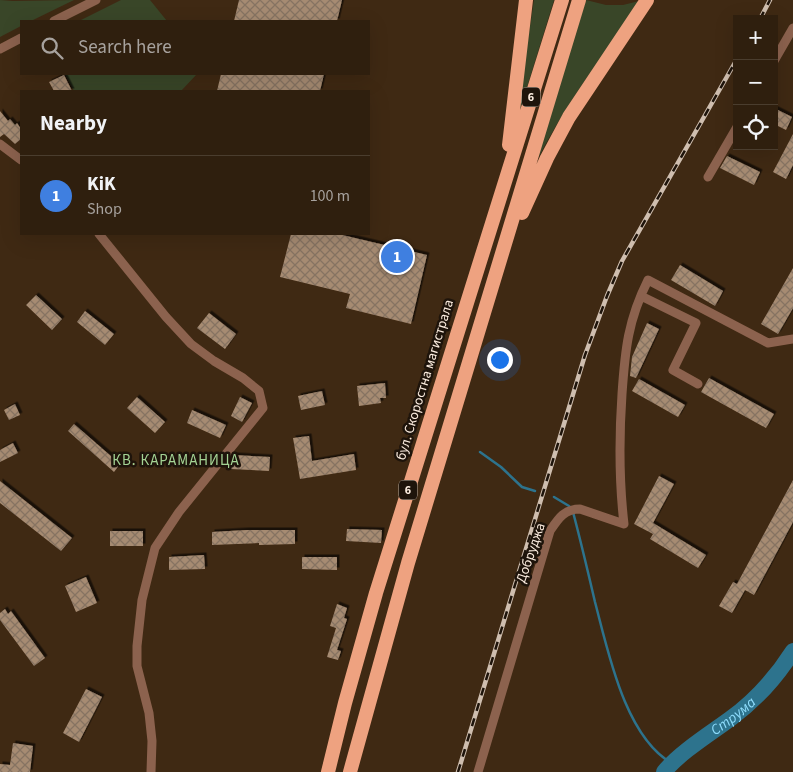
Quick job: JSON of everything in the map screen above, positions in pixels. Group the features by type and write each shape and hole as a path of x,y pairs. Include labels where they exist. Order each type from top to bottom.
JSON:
{"highway":[{"path":"506,178 526,0"},
{"name":"бул. Скоростна магистрала","path":"328,772 376,592 562,0"},
{"name":"6","path":"350,772 408,563 496,268 579,0"},
{"path":"496,268 547,158 569,117 647,0"}],"street":[{"path":"56,20 96,0"},
{"path":"775,60 793,28"},
{"path":"0,49 20,39"},
{"path":"708,177 733,133"},
{"path":"0,144 20,159"},
{"path":"99,235 166,317 191,344 243,378 259,391 263,408 179,512 155,548 142,600 137,646 137,666 149,714 152,741 151,772"},
{"path":"698,384 673,370 696,323 640,296 648,280 768,343 793,338"},
{"name":"Добруджа","path":"478,772 550,531 557,520 572,510 580,509 624,524 620,484 622,401 626,347 640,296"}],"green space":[{"path":"0,0 74,0 33,20 20,20 20,27 0,37"},
{"path":"121,0 150,0 166,20 81,20"},
{"path":"534,0 554,0 515,126"},
{"path":"586,0 606,5 623,5 643,0 585,81 532,167"},
{"path":"66,75 196,75 182,90 73,90"}],"building":[{"path":"239,0 342,0 337,20 234,20"},
{"path":"64,75 72,90 53,90 49,82"},
{"path":"221,75 324,75 320,90 217,90"},
{"path":"778,110 792,117 786,130 778,126"},
{"path":"0,111 8,121 10,119 15,125 17,123 20,128 20,140 15,144 4,134 0,137"},
{"path":"793,134 793,165 786,179 773,172"},
{"path":"727,156 760,172 754,185 720,168"},
{"path":"291,235 342,235 427,255 411,324 346,308 350,294 280,277"},
{"path":"680,265 723,291 715,306 671,280"},
{"path":"793,268 793,308 778,334 761,324"},
{"path":"36,295 62,319 52,330 26,305"},
{"path":"85,311 114,334 105,345 77,322"},
{"path":"209,313 236,334 225,349 197,328"},
{"path":"647,323 659,329 636,378 630,376 632,357"},
{"path":"709,378 774,414 766,428 701,392"},
{"path":"639,379 685,405 678,417 632,391"},
{"path":"385,383 386,398 380,398 381,403 359,406 357,386"},
{"path":"322,391 325,405 301,410 298,396"},
{"path":"137,397 165,422 155,433 127,408"},
{"path":"240,397 252,403 242,422 231,416"},
{"path":"15,404 20,415 9,420 4,410"},
{"path":"192,410 226,425 220,438 187,423"},
{"path":"74,424 120,464 114,472 68,431"},
{"path":"309,436 312,461 354,454 356,470 300,479 293,438"},
{"path":"13,443 18,453 0,462 0,450"},
{"path":"233,455 270,457 269,471 231,469"},
{"path":"659,476 674,484 653,523 706,555 698,568 650,539 653,534 634,524"},
{"path":"793,480 793,522 754,595 745,590 732,613 719,606 733,582 737,584"},
{"path":"0,481 72,538 61,551 0,503"},
{"path":"347,529 382,530 381,543 346,541"},
{"path":"295,530 295,544 212,545 212,532"},
{"path":"110,531 143,531 143,546 110,546"},
{"path":"204,555 205,569 169,570 169,557"},
{"path":"302,557 337,557 337,570 302,569"},
{"path":"86,577 97,603 76,612 65,586"},
{"path":"337,604 347,608 344,618 347,619 337,650 341,651 338,660 327,657 336,628 330,626"},
{"path":"5,609 8,614 11,611 45,658 34,666 0,620 0,613"},
{"path":"86,689 102,697 79,742 63,733"},
{"path":"13,743 33,746 30,772 0,772 0,764 10,765"}],"waterway":[{"path":"480,452 501,467 522,487 535,491"},
{"path":"554,497 569,506 573,512 606,644 621,692 642,735 656,752 673,764"},
{"name":"Струма","path":"664,772 686,751 730,719 757,696 773,679 793,651"}],"railway":[{"path":"762,15 770,0"},
{"path":"458,772 585,355 607,296 622,261 736,60"}],"place":[{"name":"KiK","path":"397,257"}],"district":[{"name":"КВ. КАРАМАНИЦА","path":"176,460"}]}
